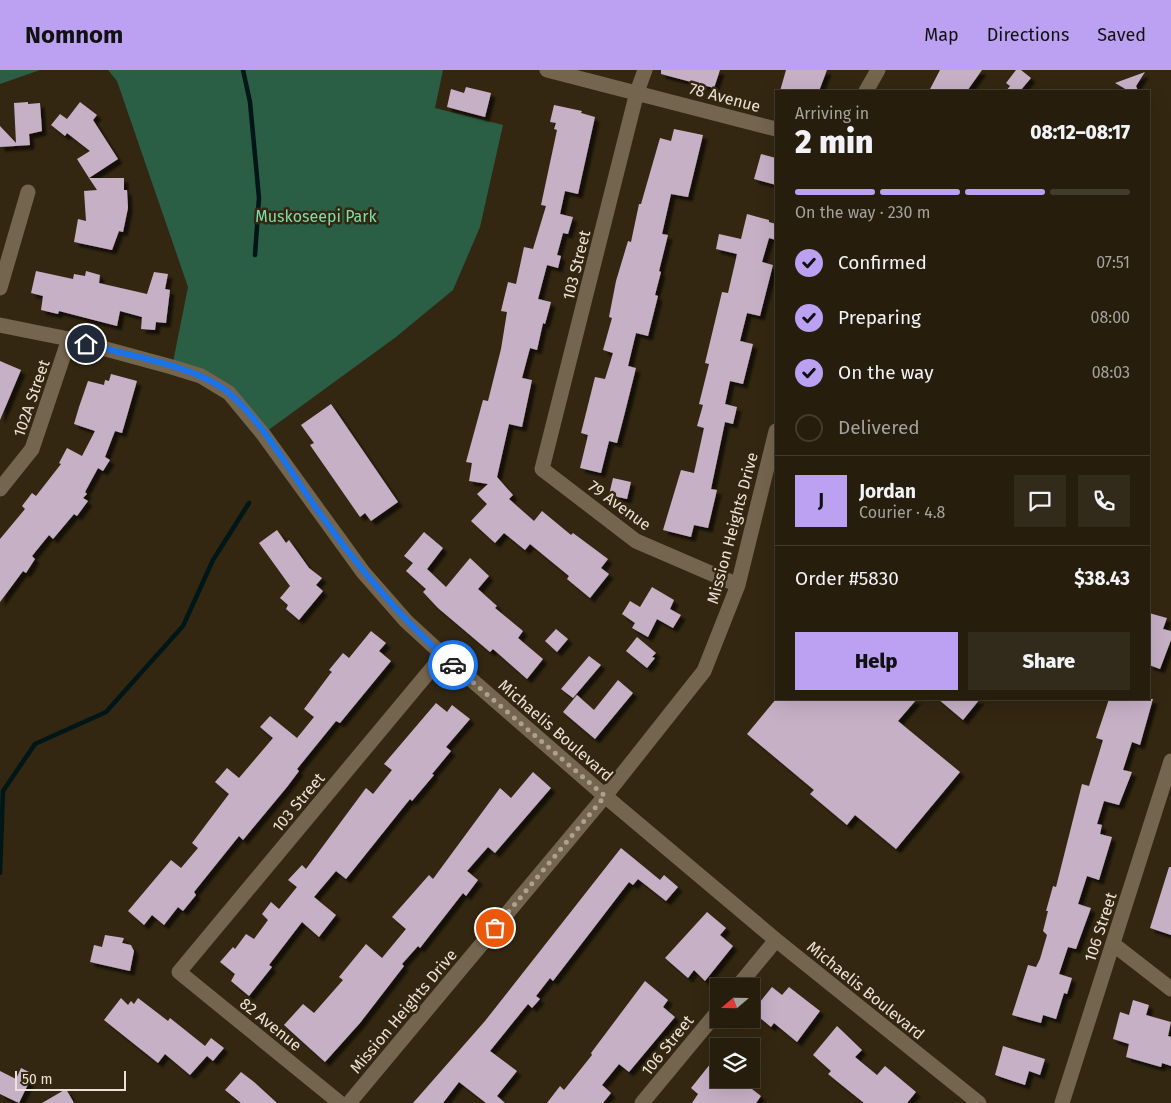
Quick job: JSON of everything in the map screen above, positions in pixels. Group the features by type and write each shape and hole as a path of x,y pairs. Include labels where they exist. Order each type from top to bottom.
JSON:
{"street":[{"name":"78 Avenue","path":"547,70 775,129"},
{"name":"103 Street","path":"542,469 637,92 645,70"},
{"path":"867,90 878,70"},
{"path":"0,288 28,192"},
{"name":"Michaelis Boulevard","path":"0,325 69,339 201,376 229,393 263,434 363,572 406,620 442,655 776,940 979,1103"},
{"name":"102A Street","path":"0,489 32,449 69,339"},
{"name":"Mission Heights Drive","path":"349,1103 605,796 704,671 738,585 775,435"},
{"name":"79 Avenue","path":"542,469 636,541 738,585"},
{"name":"103 Street","path":"179,972 442,655"},
{"name":"106 Street","path":"1062,1103 1171,761"},
{"path":"745,978 776,940"},
{"path":"1114,944 1171,989"},
{"name":"82 Avenue","path":"179,972 340,1103"},
{"name":"106 Street","path":"645,1102 710,1021"}],"green space":[{"path":"0,70 40,70 0,84"},
{"name":"Muskoseepi Park","path":"108,70 443,70 435,108 503,125 480,227 453,290 396,337 263,434 242,407 172,367 188,287 117,81"}],"building":[{"path":"661,70 720,70 714,88 661,74"},
{"path":"786,70 827,70 819,90 780,90"},
{"path":"940,70 982,70 968,90 930,90"},
{"path":"1016,70 1021,70 1031,78 1021,90 1007,90 1010,86 1006,83"},
{"path":"1145,72 1136,86 1138,90 1127,90 1115,83"},
{"path":"466,87 491,93 485,117 447,107 451,89 464,93"},
{"path":"28,102 28,104 40,103 42,131 29,134 30,145 0,147 0,126 16,143 14,103"},
{"path":"80,102 97,115 93,120 118,159 89,178 77,159 90,151 67,133 65,136 51,125 60,114 67,119"},
{"path":"554,105 582,111 581,113 595,117 578,194 565,191 560,214 573,217 568,234 563,233 557,255 561,256 558,268 547,265 538,299 551,302 545,324 543,323 537,350 530,348 522,378 532,380 522,427 509,424 497,477 513,495 509,499 534,521 542,511 571,535 573,533 608,559 601,568 609,574 590,598 567,579 569,576 530,544 525,550 504,533 495,543 471,521 487,504 477,494 488,484 469,481 472,463 466,462 483,400 488,401 501,349 507,312 501,311 508,282 516,284 524,247 533,249 546,206 541,205 557,130 554,129 556,123 550,122"},
{"path":"674,129 703,135 688,197 671,194 662,234 668,235 655,295 658,296 648,336 636,333 628,366 636,368 617,443 609,441 601,473 580,468 588,435 581,433 595,377 605,379 613,353 603,350 612,318 609,317 616,281 628,241 631,242 639,204 641,204 660,138 671,141"},
{"path":"761,154 775,158 775,185 754,179"},
{"path":"89,178 124,178 124,190 127,190 128,208 123,232 119,231 112,250 74,242 78,219 86,221 84,191 97,190"},
{"path":"747,214 769,220 769,222 775,224 775,240 769,238 762,262 773,265 760,316 747,313 740,341 753,344 743,384 730,381 725,404 737,407 733,424 725,422 711,489 717,490 708,528 694,525 691,537 663,530 681,470 694,473 704,428 697,426 703,405 699,404 709,364 705,363 722,292 728,293 737,254 716,249 719,234 741,239"},
{"path":"36,271 73,279 74,274 85,276 86,271 100,275 99,283 147,294 154,272 168,274 165,289 170,290 166,323 156,322 155,330 141,329 142,317 120,311 117,326 59,311 58,314 41,310 43,296 31,293"},
{"path":"0,361 21,370 0,420"},
{"path":"111,374 137,381 122,433 115,431 105,457 110,460 103,471 98,468 85,492 87,494 83,498 88,501 77,516 74,514 53,539 49,535 32,556 35,559 26,573 23,571 0,602 0,539 25,509 22,506 32,493 36,496 61,464 59,463 67,448 82,456 95,431 74,424 88,381 104,385 105,380 109,381"},
{"path":"331,404 398,502 371,521 365,513 360,517 310,445 314,443 301,425"},
{"path":"613,478 631,482 627,499 609,495"},
{"path":"277,530 286,543 289,540 309,568 322,578 316,585 323,591 299,620 286,609 288,605 280,598 290,586 259,543"},
{"path":"424,532 443,548 427,569 446,587 470,558 489,576 478,589 497,606 495,608 523,631 518,638 543,659 527,679 493,649 490,652 438,608 423,592 426,589 406,571 413,563 404,556"},
{"path":"652,587 674,600 670,609 681,615 673,628 657,619 648,637 632,628 635,623 622,614 630,601 640,607"},
{"path":"1150,613 1167,618 1163,629 1171,631 1171,640 1160,669 1150,665"},
{"path":"556,629 568,639 557,652 545,641"},
{"path":"371,631 386,643 379,651 391,661 340,723 336,721 297,769 299,771 287,787 243,840 239,836 194,892 196,895 183,911 178,907 164,925 152,915 144,925 128,911 171,860 181,868 198,848 192,843 229,794 215,782 227,768 239,778 273,738 260,727 270,716 297,738 314,717 304,709 332,672 329,670 343,653 349,658"},
{"path":"637,637 656,653 652,657 655,658 647,668 626,651"},
{"path":"589,656 601,665 573,698 561,689"},
{"path":"618,680 633,693 595,739 563,712 577,695 594,710"},
{"path":"1153,699 1140,745 1132,742 1123,770 1132,772 1119,805 1104,801 1097,824 1102,825 1100,834 1112,837 1099,880 1087,876 1078,904 1091,908 1076,949 1068,947 1059,974 1072,978 1067,994 1064,993 1056,1019 1043,1015 1041,1023 1012,1015 1028,965 1036,967 1040,959 1047,935 1043,931 1048,911 1046,911 1053,886 1056,887 1082,784 1089,786 1103,740 1096,738 1109,700"},
{"path":"775,700 916,700 898,721 960,772 896,849 855,815 847,825 810,794 814,790 747,734"},
{"path":"939,700 979,700 963,720"},
{"path":"436,703 447,712 452,705 470,719 446,747 451,751 432,774 434,775 412,801 410,799 346,879 336,871 314,897 336,915 319,937 302,922 269,965 272,967 249,996 231,981 235,974 220,962 233,947 235,949 246,934 254,939 268,920 262,914 271,902 279,909 297,887 288,880 302,865 306,869 366,788 373,794 392,770 384,764"},
{"path":"533,772 551,788 495,853 488,847 467,871 478,880 466,896 463,893 420,948 418,946 402,964 404,966 360,1023 325,1062 284,1025 303,1004 314,1013 343,980 339,977 366,944 382,958 406,929 392,917 429,875 433,879 500,788 511,798"},
{"path":"621,848 660,880 664,875 678,887 666,901 638,879 633,885 629,882 553,981 550,978 536,996 540,999 532,1008 528,1004 490,1051 517,1071 497,1096 505,1103 486,1103 459,1082 443,1103 413,1103 485,1021"},
{"path":"1169,867 1171,867 1171,935 1150,928"},
{"path":"707,912 726,928 720,935 733,946 705,981 694,970 688,978 665,958"},
{"path":"105,935 124,938 122,943 131,945 134,951 130,971 90,962 94,945 102,947"},
{"path":"645,981 668,1000 663,1007 675,1017 629,1072 619,1064 602,1085 611,1093 603,1103 547,1103 560,1086 564,1090 592,1055 591,1053"},
{"path":"772,987 782,995 789,987 820,1011 797,1042 774,1023 771,1027 760,1018 760,1002"},
{"path":"121,998 128,1005 131,1001 134,1004 138,998 168,1021 170,1018 205,1046 211,1038 224,1048 213,1061 207,1056 190,1075 165,1054 158,1063 104,1020"},
{"path":"1133,1000 1149,1005 1146,1015 1171,1022 1168,1036 1171,1037 1171,1066 1162,1063 1161,1067 1126,1057 1129,1044 1113,1039 1120,1012 1129,1015"},
{"path":"837,1026 862,1050 855,1057 877,1075 885,1066 916,1092 907,1103 864,1103 828,1074 831,1071 813,1055"},
{"path":"1003,1046 1045,1059 1040,1075 1029,1071 1025,1085 995,1075"},
{"path":"710,1064 710,1088 751,1088 761,1096 756,1103 692,1103 698,1094 691,1088"},
{"path":"21,1068 33,1074 19,1103 0,1094 0,1071 16,1079"},
{"path":"241,1072 277,1103 241,1103 225,1090"},
{"path":"66,1089 74,1103 42,1103"}],"waterway":[{"path":"243,70 250,102 259,198 255,255"},
{"path":"0,873 3,791 35,744 106,712 183,626 213,560 249,503"}],"way so far":[{"path":"453,665 605,796 495,928"}],"route":[{"path":"86,344 201,376 229,393 263,434 363,572 406,620 453,665"}]}
